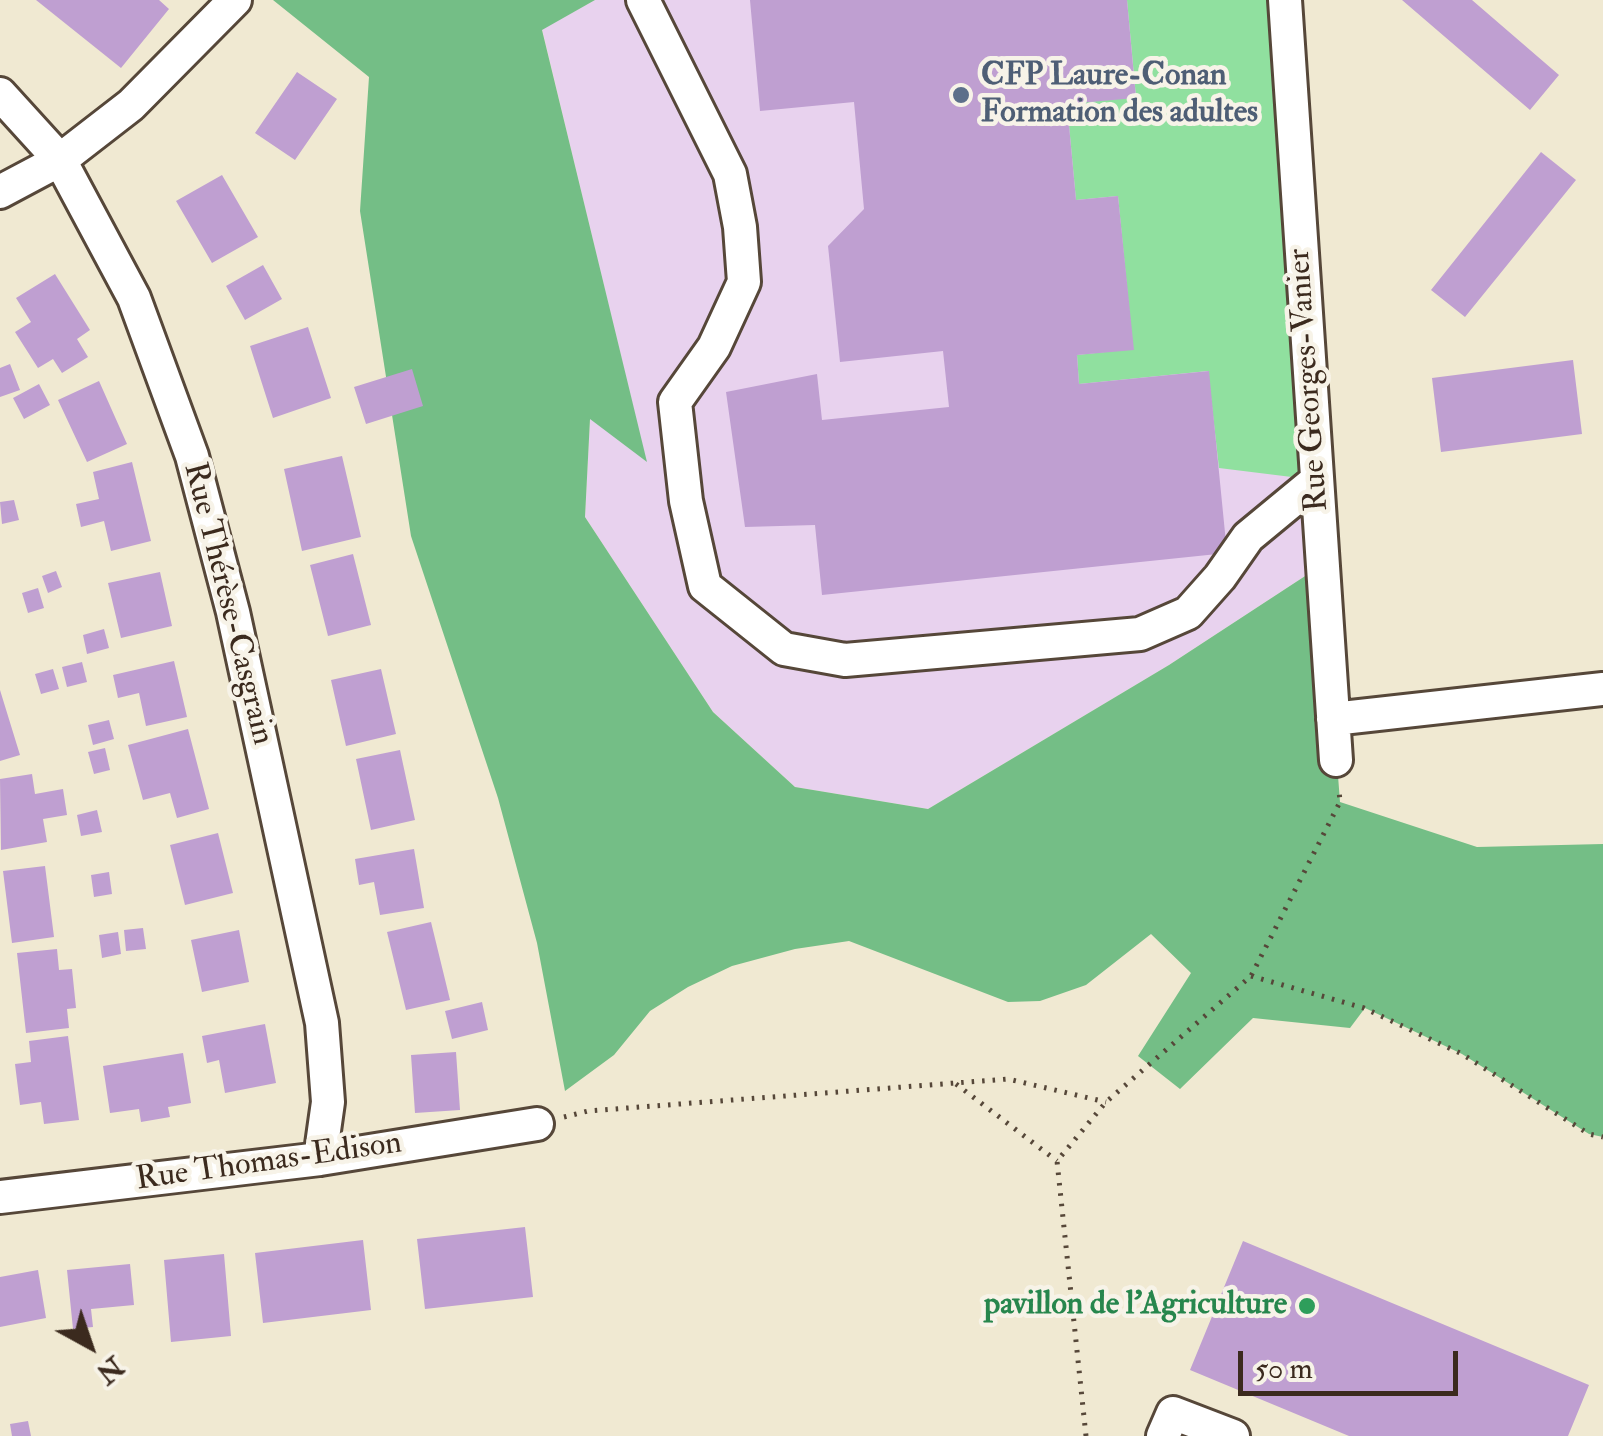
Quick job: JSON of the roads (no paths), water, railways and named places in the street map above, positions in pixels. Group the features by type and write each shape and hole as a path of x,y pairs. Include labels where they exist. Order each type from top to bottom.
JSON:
{"street":[{"path":"0,192 60,160 132,105 235,0"},
{"path":"643,0 730,174 740,227 744,282 714,348 675,402 686,501 705,586 784,649 845,660 1140,634 1188,613 1220,577 1248,536 1317,480"},
{"name":"Rue Georges-Vanier","path":"1284,0 1336,760"},
{"name":"Rue Thérèse-Casgrain","path":"0,94 60,160 134,298 192,456 233,612 322,1023 328,1102 320,1159"},
{"path":"1334,720 1603,689"},
{"name":"Rue Thomas-Edison","path":"0,1197 320,1159 537,1124"},
{"path":"1163,1436 1173,1413 1233,1436"}],"place":[{"name":"CFP Laure-Conan Formation des adultes","path":"961,95"},
{"name":"pavillon de l'Agriculture","path":"1307,1306"}]}
